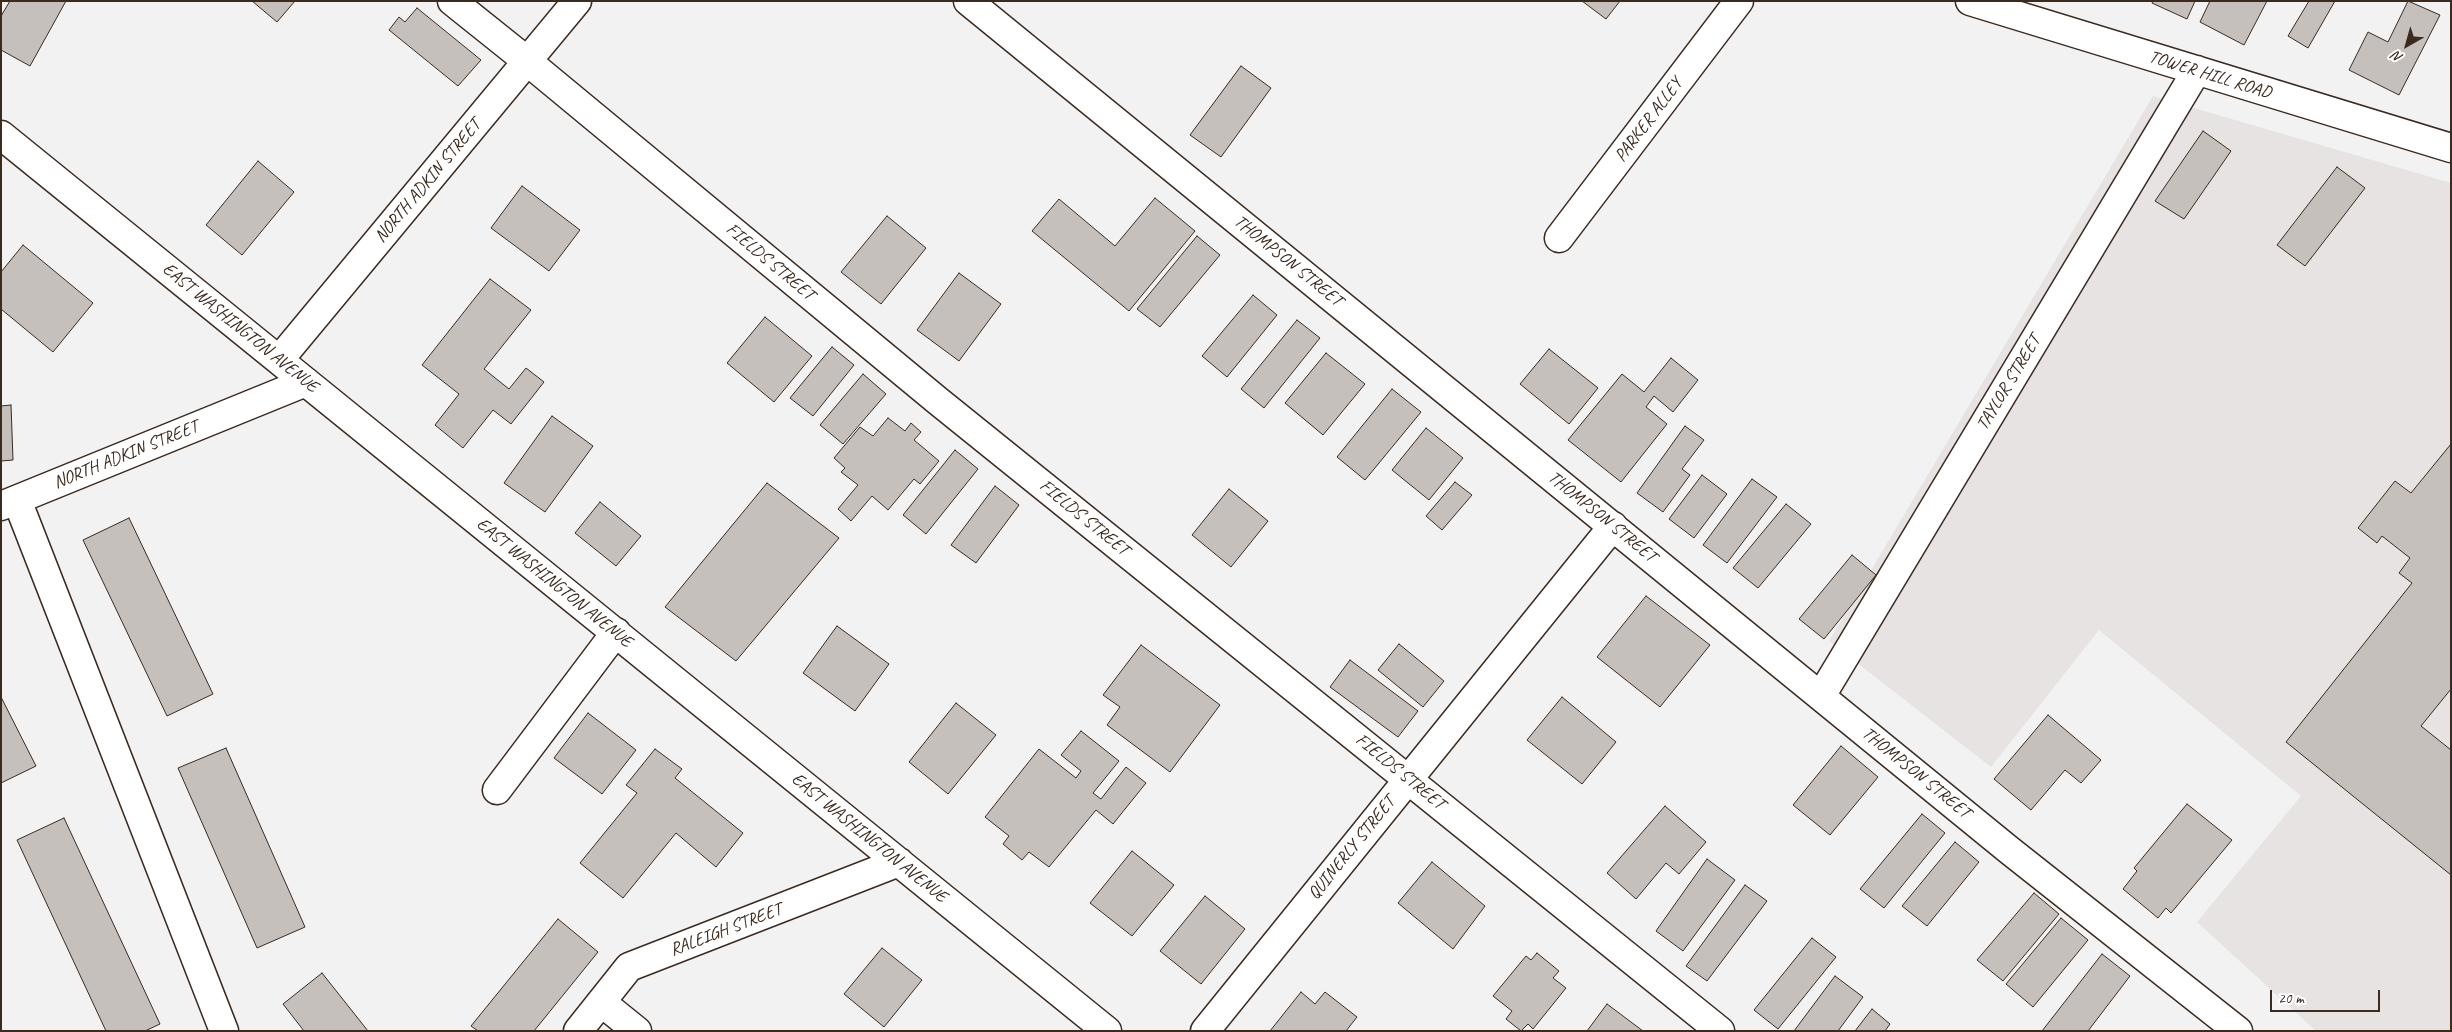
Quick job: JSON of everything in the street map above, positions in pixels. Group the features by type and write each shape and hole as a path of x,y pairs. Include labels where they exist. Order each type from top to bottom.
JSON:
{"street":[{"name":"FIELDS STREET","path":"452,1 946,408 1720,1031"},
{"name":"NORTH ADKIN STREET","path":"279,360 577,1"},
{"name":"THOMPSON STREET","path":"968,1 2009,850 2238,1031"},
{"name":"PARKER ALLEY","path":"1559,238 1739,1"},
{"name":"TOWER HILL ROAD","path":"1970,1 2451,148"},
{"name":"TAYLOR STREET","path":"1821,696 2197,70"},
{"name":"EAST WASHINGTON AVENUE","path":"1,135 1107,1031"},
{"name":"NORTH ADKIN STREET","path":"9,503 306,382"},
{"path":"9,503 224,1031"},
{"name":"QUINERLY STREET","path":"1205,1031 1613,526"},
{"path":"497,790 616,632"},
{"name":"RALEIGH STREET","path":"578,1031 629,967 899,862"},
{"path":"601,1002 636,1031"}],"shaded area":[{"path":"2153,96 2451,183 2451,1031 2316,1031 2197,922 2301,796 2099,630 1991,767 1829,641"}],"building":[{"path":"10,1 66,1 30,66 1,50 1,16"},
{"path":"252,1 295,1 277,22"},
{"path":"1582,1 1620,1 1606,19"},
{"path":"2153,1 2195,1 2187,19 2152,3"},
{"path":"2210,1 2267,1 2244,45 2200,22"},
{"path":"2309,1 2335,1 2308,48 2288,36"},
{"path":"2408,1 2440,15 2399,95 2349,70 2368,32 2388,42"},
{"path":"417,8 481,60 458,86 389,30 399,17 405,22"},
{"path":"1241,66 1271,88 1221,157 1190,135"},
{"path":"2203,131 2231,151 2184,219 2155,201"},
{"path":"258,161 294,192 242,255 206,225"},
{"path":"2337,167 2365,188 2305,266 2277,245"},
{"path":"522,186 580,230 549,271 491,228"},
{"path":"1155,198 1195,231 1129,311 1032,231 1059,199 1115,246"},
{"path":"887,216 926,248 881,304 841,272"},
{"path":"1197,236 1220,255 1160,327 1137,309"},
{"path":"23,245 93,303 53,352 1,309 1,272"},
{"path":"959,273 1001,304 959,361 917,330"},
{"path":"490,279 531,310 484,369 509,389 526,368 544,382 511,424 493,410 463,448 435,425 459,394 422,365"},
{"path":"1253,295 1277,315 1227,377 1202,356"},
{"path":"765,317 812,356 774,402 727,363"},
{"path":"1297,320 1320,338 1264,408 1241,389"},
{"path":"832,347 854,365 813,416 790,398"},
{"path":"1549,349 1598,388 1569,424 1520,384"},
{"path":"1326,353 1365,384 1323,435 1285,403"},
{"path":"1671,358 1698,380 1673,412 1654,396 1646,407 1667,424 1621,482 1568,440 1622,374 1644,392"},
{"path":"863,374 886,394 843,444 820,425"},
{"path":"1392,389 1421,412 1365,480 1337,457"},
{"path":"11,405 13,460 1,461 1,406"},
{"path":"552,416 593,446 545,512 504,483"},
{"path":"888,418 905,431 911,423 921,432 914,440 939,461 920,484 914,479 888,510 872,496 851,521 838,509 858,485 841,472 845,468 834,458 860,427 873,436"},
{"path":"1685,426 1704,440 1682,469 1690,475 1663,512 1637,493"},
{"path":"1426,428 1463,458 1429,500 1392,470"},
{"path":"2451,444 2451,689 2421,726 2451,750 2451,875 2286,742 2412,583 2399,573 2410,558 2382,536 2377,543 2358,528 2395,481 2411,493"},
{"path":"955,450 978,469 926,534 903,515"},
{"path":"1702,475 1727,494 1694,538 1669,519"},
{"path":"1752,479 1777,497 1727,563 1703,545"},
{"path":"1455,482 1472,495 1442,530 1426,516"},
{"path":"767,483 839,538 736,661 665,607"},
{"path":"995,486 1019,505 976,563 951,545"},
{"path":"1229,489 1268,521 1231,567 1192,535"},
{"path":"600,502 641,536 616,566 575,533"},
{"path":"1786,504 1811,524 1758,588 1733,568"},
{"path":"129,518 213,694 167,716 83,540"},
{"path":"1852,555 1876,575 1824,639 1799,619"},
{"path":"1646,596 1710,645 1660,707 1597,657"},
{"path":"837,626 889,664 855,711 803,673"},
{"path":"1399,644 1444,681 1423,707 1378,670"},
{"path":"1141,645 1220,705 1170,772 1107,725 1120,707 1103,695"},
{"path":"1350,660 1418,711 1398,737 1330,687"},
{"path":"1,697 36,766 1,783"},
{"path":"1562,697 1616,742 1582,784 1527,740"},
{"path":"956,703 996,735 948,794 909,762"},
{"path":"588,713 636,750 602,794 554,758"},
{"path":"2048,715 2101,760 2081,783 2065,770 2031,810 1994,779"},
{"path":"1081,731 1119,761 1093,793 1101,799 1126,767 1146,783 1113,824 1096,810 1049,867 1029,852 1022,860 1003,844 1009,836 985,817 1039,749 1076,778 1081,771 1061,755"},
{"path":"1841,746 1878,777 1830,835 1793,805"},
{"path":"226,748 305,927 257,948 178,768"},
{"path":"655,749 682,769 675,778 743,833 716,867 676,833 623,898 580,863 637,793 626,785"},
{"path":"2187,804 2232,840 2171,913 2166,908 2158,918 2123,889 2137,871 2134,868"},
{"path":"1665,806 1706,842 1679,874 1666,863 1636,899 1607,873"},
{"path":"1922,814 1945,833 1884,908 1860,889"},
{"path":"64,818 160,1024 145,1031 106,1031 17,840"},
{"path":"1955,842 1979,862 1927,926 1902,906"},
{"path":"1132,851 1174,885 1132,936 1090,903"},
{"path":"1707,859 1735,880 1683,951 1656,931"},
{"path":"1432,862 1485,906 1453,949 1398,903"},
{"path":"1745,885 1767,901 1707,981 1686,966"},
{"path":"2034,893 2059,914 2003,981 1977,960"},
{"path":"1205,896 1245,929 1201,984 1160,951"},
{"path":"2061,918 2088,940 2033,1007 2006,984"},
{"path":"558,919 598,952 534,1031 478,1031 471,1026"},
{"path":"1812,938 1836,957 1778,1029 1754,1010"},
{"path":"882,948 922,980 884,1027 844,994"},
{"path":"1537,953 1559,971 1553,978 1566,988 1533,1029 1528,1024 1521,1031 1506,1019 1512,1011 1493,996 1526,956 1531,960"},
{"path":"2102,954 2130,976 2088,1031 2042,1031"},
{"path":"322,973 368,1031 304,1031 283,1004"},
{"path":"1835,976 1863,997 1838,1031 1794,1031"},
{"path":"1301,992 1315,1004 1325,992 1357,1017 1346,1031 1270,1031"},
{"path":"1607,1004 1643,1031 1587,1031"},
{"path":"1872,1009 1890,1024 1885,1031 1855,1031"}]}
